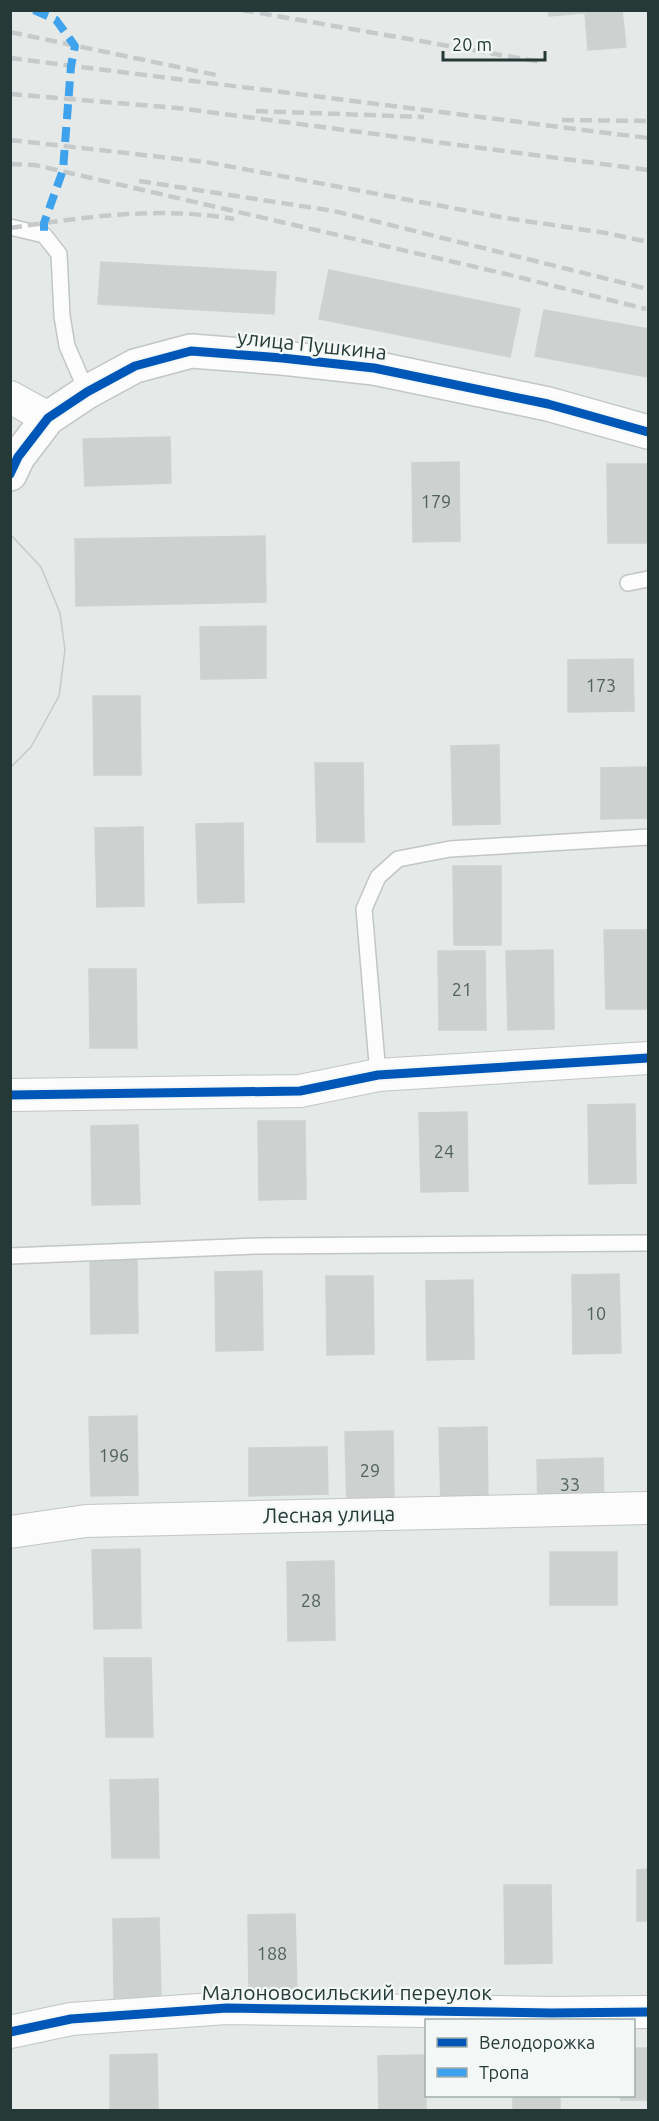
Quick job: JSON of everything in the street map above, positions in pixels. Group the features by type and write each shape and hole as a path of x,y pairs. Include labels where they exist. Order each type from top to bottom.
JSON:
{"street":[{"name":"улица Пушкина","path":"10,474 18,457 48,418 87,392 135,366 190,351 374,368 548,404 648,432"},
{"path":"10,397 48,418"},
{"path":"10,1095 300,1090 378,1075 648,1058"},
{"name":"Лесная улица","path":"10,1532 86,1521 648,1508"},
{"name":"Малоновосильский переулок","path":"10,2032 71,2019 227,2008 550,2013 648,2012"}],"lane":[{"path":"10,227 44,235 58,254 63,326 68,346 87,392"},
{"path":"628,583 648,579"},
{"path":"378,1075 364,909 378,877 398,859 450,849 648,837"},
{"path":"10,1256 258,1246 648,1243"}],"building":[{"path":"548,10 622,10 626,47 588,50 585,13 549,16"},
{"path":"101,262 276,272 274,314 98,304"},
{"path":"329,270 520,309 510,357 319,319"},
{"path":"544,310 648,329 648,377 535,356"},
{"path":"170,437 171,483 85,486 83,439"},
{"path":"459,462 460,541 413,542 412,463"},
{"path":"607,464 648,464 648,543 608,543"},
{"path":"265,536 266,602 76,606 75,539"},
{"path":"266,626 266,678 201,679 200,627"},
{"path":"633,659 634,711 568,712 568,660"},
{"path":"93,696 140,696 141,775 94,775"},
{"path":"499,745 500,824 453,825 451,746"},
{"path":"315,763 363,763 364,842 317,842"},
{"path":"648,767 648,818 601,819 601,768"},
{"path":"243,823 244,902 198,903 196,824"},
{"path":"143,827 144,906 97,907 95,828"},
{"path":"453,866 501,866 501,945 454,945"},
{"path":"604,930 648,930 648,1009 606,1009"},
{"path":"553,950 554,1029 508,1030 506,951"},
{"path":"438,951 485,951 486,1030 439,1030"},
{"path":"89,969 136,969 137,1048 90,1048"},
{"path":"635,1104 636,1183 589,1184 588,1105"},
{"path":"467,1112 468,1191 421,1192 419,1113"},
{"path":"258,1121 305,1121 306,1199 259,1200"},
{"path":"138,1125 140,1204 92,1205 91,1126"},
{"path":"137,1254 138,1333 91,1334 90,1255"},
{"path":"262,1271 263,1350 216,1351 215,1272"},
{"path":"619,1274 621,1353 573,1354 572,1275"},
{"path":"326,1276 373,1276 374,1354 327,1355"},
{"path":"473,1280 474,1359 427,1360 426,1281"},
{"path":"137,1416 138,1495 91,1496 89,1417"},
{"path":"487,1427 488,1506 441,1507 439,1428"},
{"path":"393,1431 394,1510 347,1510 345,1432"},
{"path":"327,1447 328,1494 249,1496 249,1448"},
{"path":"603,1458 604,1510 538,1511 537,1460"},
{"path":"140,1549 141,1628 94,1629 92,1550"},
{"path":"550,1552 617,1552 617,1605 550,1605"},
{"path":"334,1561 335,1640 288,1641 287,1562"},
{"path":"104,1658 151,1658 153,1737 106,1737"},
{"path":"158,1779 159,1858 112,1858 110,1780"},
{"path":"648,1869 648,1921 637,1921 637,1870"},
{"path":"504,1885 551,1885 552,1963 505,1964"},
{"path":"295,1914 297,1993 249,1993 248,1915"},
{"path":"159,1918 161,1997 114,1998 113,1919"},
{"path":"635,2048 648,2048 648,2100 621,2100 620,2097 635,2097"},
{"path":"157,2054 158,2110 110,2110 110,2055"},
{"path":"425,2055 426,2110 379,2110 378,2056"},
{"path":"513,2097 560,2097 560,2110 513,2110"}],"tram line":[{"path":"10,534 41,567 60,613 65,650 59,696 31,747 10,768"}],"railway":[{"path":"242,10 541,62"},
{"path":"10,32 221,76"},
{"path":"10,58 648,138"},
{"path":"10,94 178,108 648,170"},
{"path":"256,111 424,117"},
{"path":"562,120 648,121"},
{"path":"10,140 206,162 648,242"},
{"path":"10,164 35,165 506,274 646,309"},
{"path":"139,181 334,211 648,289"},
{"path":"10,228 122,214 178,213 234,219"}],"marked path":[{"path":"34,10 56,20 75,46 71,66 63,170 44,223 44,235"}],"cycle path":[{"path":"10,474 18,457 48,418 87,392 135,366 191,351 374,368 548,404 648,432"},
{"path":"10,1095 300,1091 378,1075 648,1058"},
{"path":"10,2032 71,2019 227,2008 551,2013 648,2012"}]}
